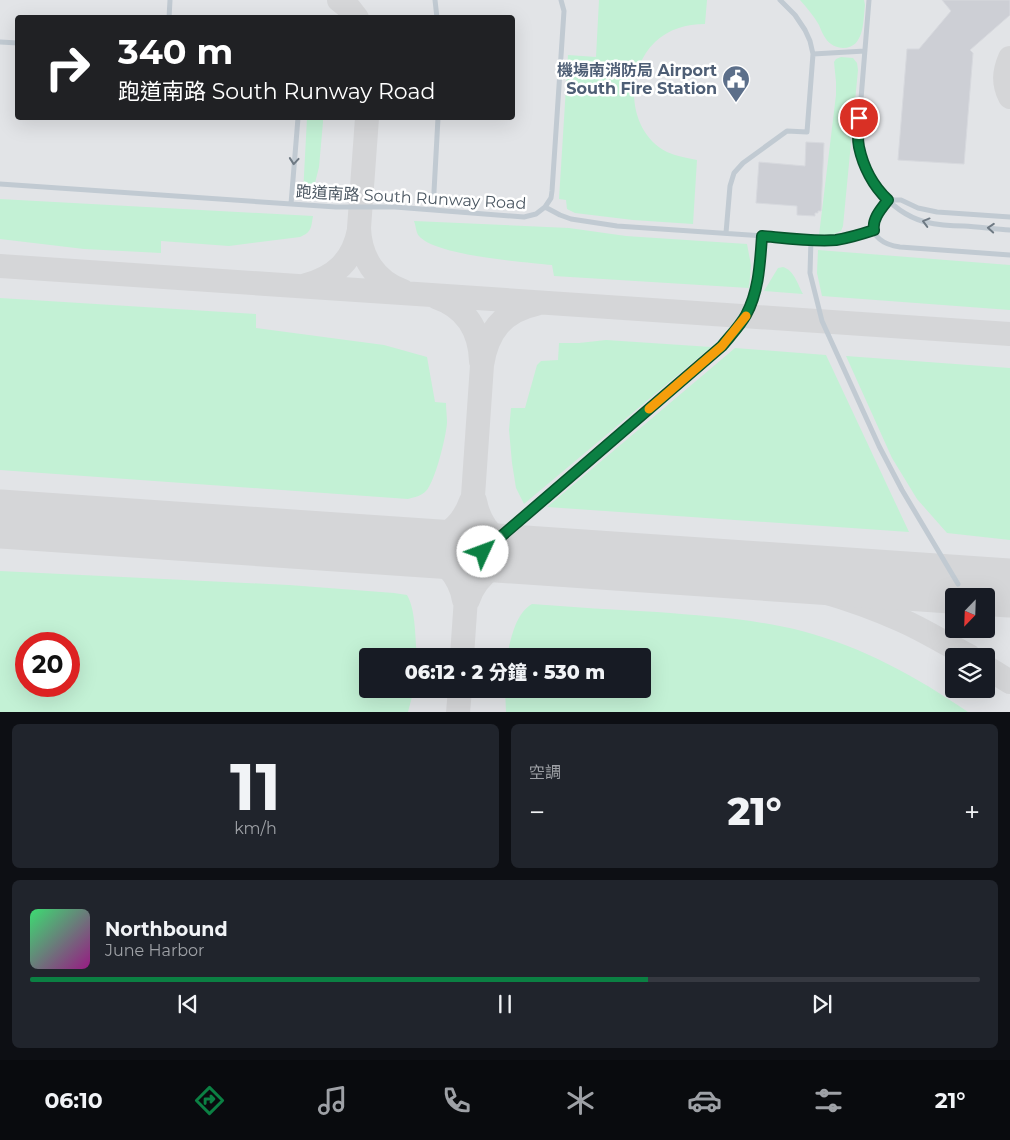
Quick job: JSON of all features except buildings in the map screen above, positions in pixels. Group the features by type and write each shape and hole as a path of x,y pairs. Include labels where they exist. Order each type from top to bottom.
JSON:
{"lane":[{"path":"169,15 170,0"},
{"path":"435,0 437,15"},
{"path":"545,208 551,198 552,191 564,11 561,0"},
{"path":"726,233 730,186 734,173 787,131 807,132 813,54 805,30 795,15 780,0"},
{"path":"869,0 858,136 859,148 869,176 882,194 904,214 926,222 943,225 1010,230"},
{"path":"1,42 15,43"},
{"path":"813,54 865,51"},
{"path":"290,204 298,120"},
{"path":"433,210 438,120"},
{"name":"跑道南路 South Runway Road","path":"0,184 336,207 381,207 524,216 536,214 545,208 565,218 634,228 811,240 841,239 874,230"},
{"path":"888,200 901,200 918,208 937,212 1010,217"},
{"path":"888,200 876,218 874,226 876,235 882,242 893,246 1010,255"},
{"path":"483,552 722,346 746,316 756,290 762,236"},
{"path":"811,240 810,273 822,322 879,446 902,490 958,584"}],"shaded area":[{"path":"0,0 1010,0 1010,712 0,712"}],"green space":[{"path":"599,0 707,0 705,24 678,28 666,34 655,42 645,54 638,69 634,100 637,116 644,130 654,142 667,152 697,160 693,224 633,220 575,213 567,209 566,200 559,199 568,55 596,57"},
{"path":"800,0 864,0 863,25 859,38 850,47 841,48 831,44 827,41 815,18"},
{"path":"841,57 853,58 857,63 858,70 843,226 841,231 834,234 819,235 836,95 834,62"},
{"path":"307,120 323,120 319,167 312,195 303,194"},
{"path":"0,199 313,216 309,231 300,237 229,246 161,241 161,253 84,249 0,239"},
{"path":"414,221 569,228 626,236 747,244 751,265 749,288 554,276 552,265 482,257 443,249 428,243 419,236"},
{"path":"818,250 1010,265 1010,310 822,296 817,273"},
{"path":"783,267 793,274 803,294 764,291 778,268"},
{"path":"0,298 256,314 256,328 384,345 427,357 435,402 446,403 447,418 442,448 433,479 424,493 408,499 0,470"},
{"path":"606,340 711,347 524,504 516,488 512,463 509,430 511,408 525,408 537,365 541,361 558,360 559,343"},
{"path":"735,348 826,355 909,532 547,507"},
{"path":"846,356 1010,368 1010,540 947,533 917,499 892,458"},
{"path":"0,571 289,585 407,595 412,608 416,648 359,648 359,698 412,698 408,712 0,712"},
{"path":"532,604 657,612 748,621 802,631 846,645 889,664 968,712 506,712 505,698 651,698 651,648 509,648 518,620 526,608"}],"taxiway":[{"path":"339,0 355,15"},
{"path":"1010,58 1005,78 1010,97"},
{"path":"367,120 359,228 362,249 371,267 377,274 393,287 403,291"},
{"path":"306,285 326,277 341,266 352,251 359,230"},
{"path":"0,266 1010,334"},
{"path":"436,297 456,307 469,321 478,339 481,361"},
{"path":"463,648 484,353 498,325 514,312 536,304"},
{"path":"407,546 429,542 446,534 461,521 471,501"},
{"path":"475,501 478,513 489,532 505,544 537,556"},
{"path":"0,524 35,522"},
{"path":"403,547 413,547 427,552 449,568 459,583 464,600"},
{"path":"468,600 478,581 492,568 511,559 532,556"},
{"path":"735,569 840,597 881,611 954,648"},
{"path":"958,584 1010,581"},
{"path":"995,673 1010,682"},
{"path":"458,712 459,698"}],"runway":[{"path":"0,519 1010,588"}],"slow traffic":[{"path":"649,409 722,346 746,316"}],"place":[{"name":"機場南消防局 Airport South Fire Station","path":"736,103"}],"route":[{"path":"483,552 722,346 746,316 756,290 762,236 834,240 874,230 876,218 888,200 869,176 859,148 859,118"}]}
